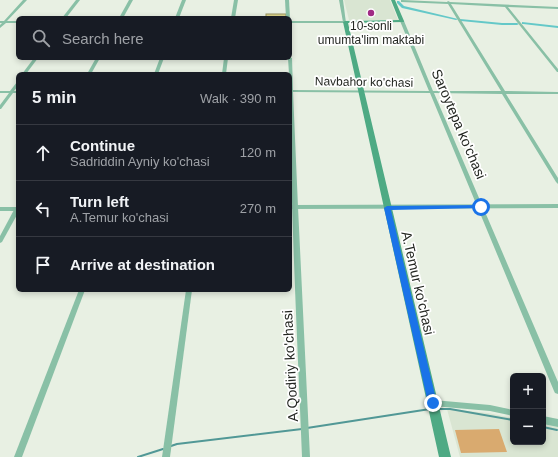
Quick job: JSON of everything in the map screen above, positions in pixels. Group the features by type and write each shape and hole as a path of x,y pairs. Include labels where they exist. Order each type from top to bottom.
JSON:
{"main road":[{"path":"345,22 402,22 393,0"},
{"name":"A.Temur ko'chasi","path":"345,22 445,457"}],"street":[{"path":"0,27 25,0"},
{"path":"66,16 78,0"},
{"path":"122,16 131,0"},
{"path":"178,16 184,0"},
{"path":"233,16 236,0"},
{"path":"287,0 288,16"},
{"path":"292,22 345,22 342,0"},
{"path":"402,1 505,5 525,4 558,8"},
{"path":"448,2 558,182"},
{"path":"505,5 558,71"},
{"path":"0,22 16,22"},
{"name":"Saroytepa ko'chasi","path":"402,22 558,391"},
{"path":"26,72 34,60"},
{"path":"90,72 97,60"},
{"path":"157,72 161,60"},
{"path":"224,72 226,60"},
{"name":"A.Qodiriy ko'chasi","path":"290,60 290,72"},
{"path":"0,108 16,86"},
{"name":"Navbahor ko'chasi","path":"292,91 504,94 558,93"},
{"path":"0,92 16,92"},
{"path":"292,207 387,208 558,206"},
{"name":"A.Qodiriy ko'chasi","path":"292,207 306,457"},
{"path":"0,209 16,208"},
{"path":"0,241 16,212"},
{"path":"18,457 81,292"},
{"path":"166,457 190,292"},
{"path":"433,403 490,408 510,412"},
{"path":"546,421 558,424"}],"shaded area":[{"name":"10-sonli umumta'lim maktabi","path":"344,0 390,0 398,20 349,20"},
{"path":"447,409 488,413 510,417 510,445 546,445 546,425 558,427 558,457 460,457"},
{"path":"499,429 507,452 461,453 455,430"}],"building":[{"path":"266,14 286,14 286,16 266,16"}],"waterway":[{"path":"398,2 403,7 456,19"},
{"path":"461,20 517,24"},
{"path":"523,23 558,27"},
{"path":"307,428 430,409"},
{"path":"438,409 450,409 510,419"},
{"path":"546,428 557,430"},
{"path":"171,446 177,444 302,429"},
{"path":"138,457 163,449"}],"place":[{"name":"10-sonli umumta'lim maktabi","path":"371,13"}],"route":[{"path":"433,403 387,208 481,207"}]}
